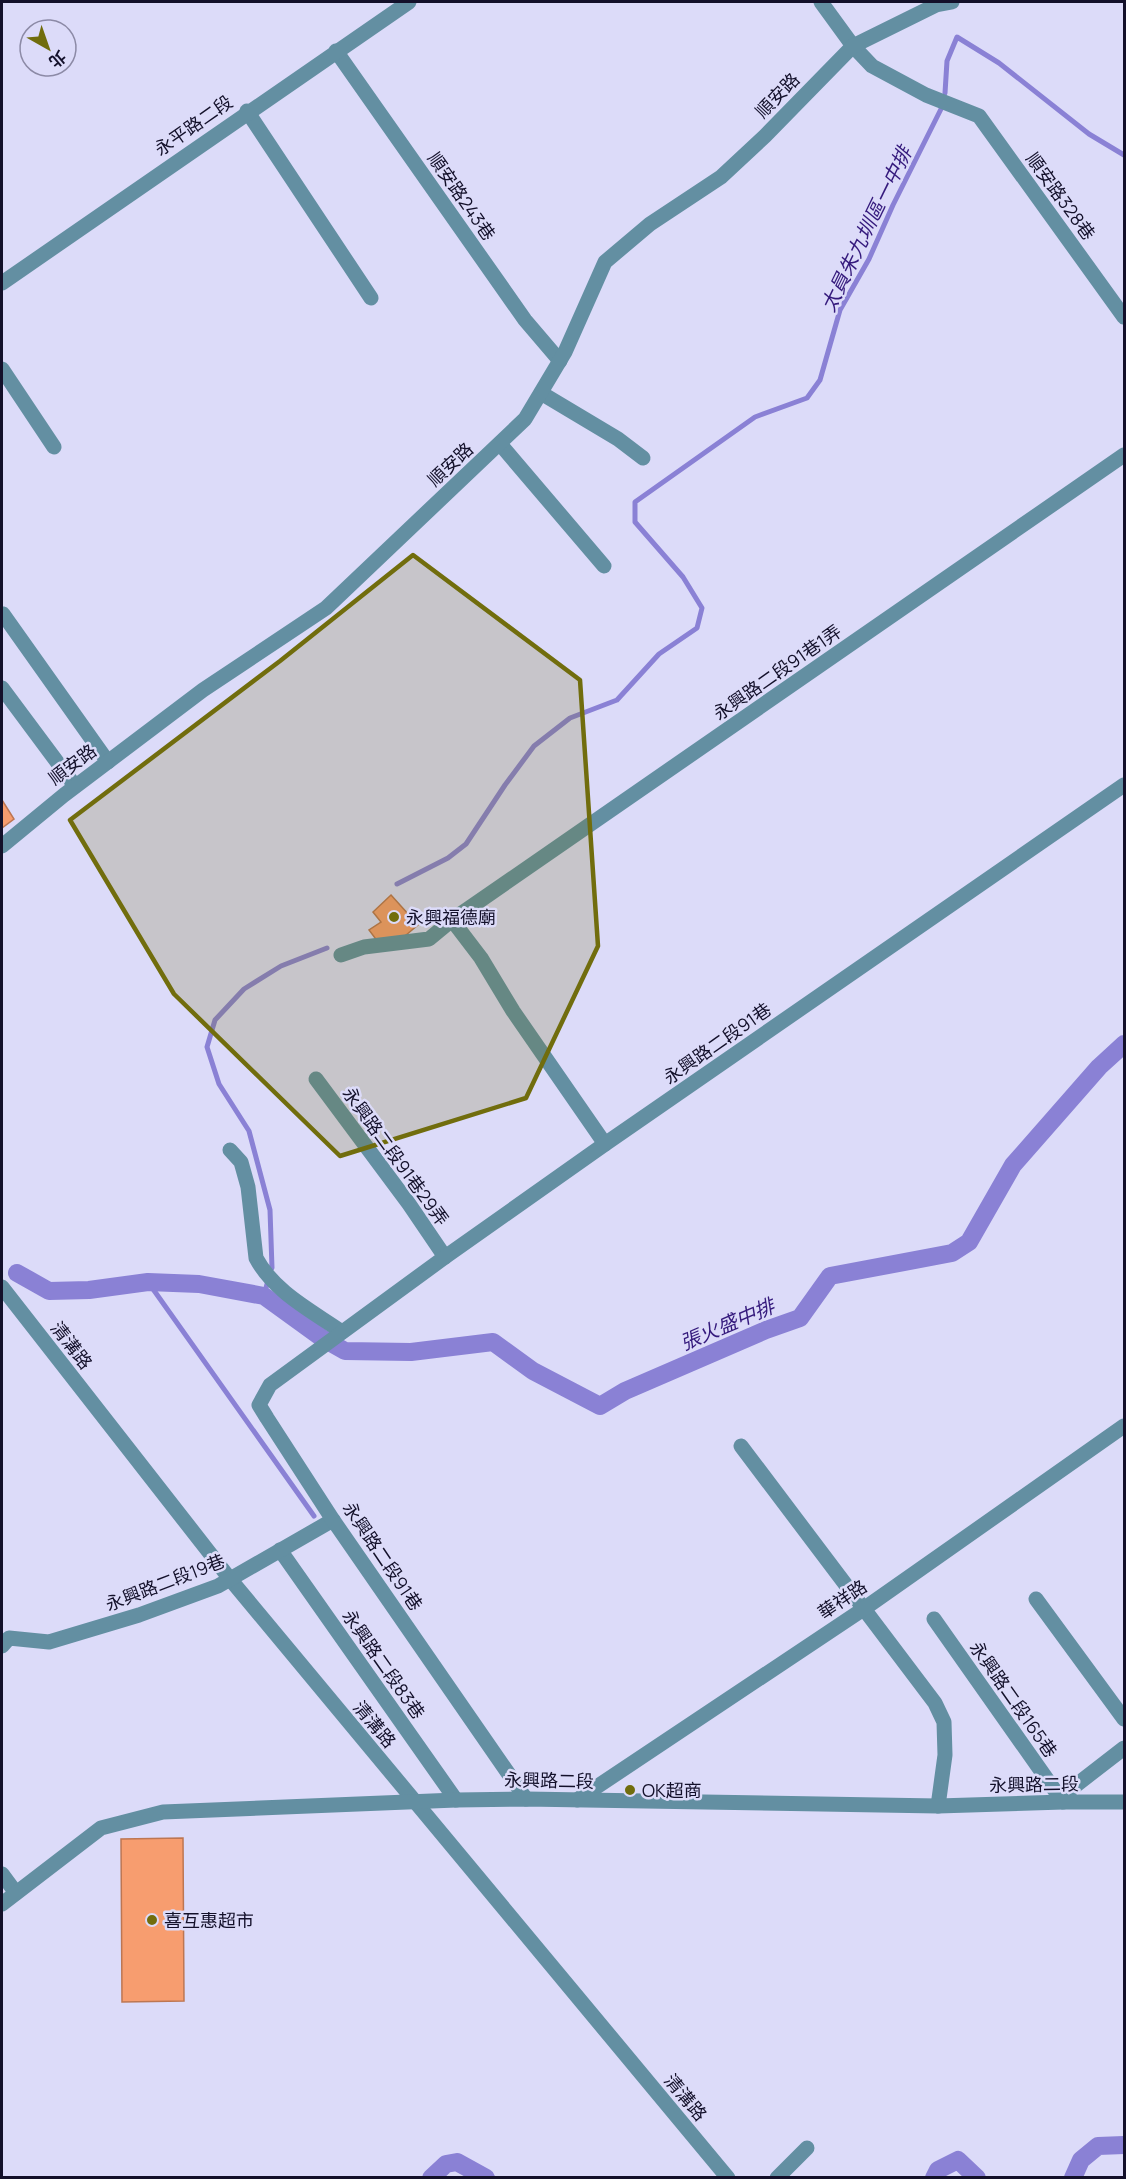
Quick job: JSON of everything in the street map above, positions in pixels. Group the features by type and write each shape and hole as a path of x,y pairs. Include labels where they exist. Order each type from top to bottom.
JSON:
{"street":[{"name":"永平路二段","path":"2,283 247,111 409,2"},
{"name":"順安路328巷","path":"820,2 853,46 872,66 927,95 979,116 1125,317"},
{"name":"順安路","path":"2,846 75,786 203,690 326,608 525,419 560,361 605,262 650,224 721,177 765,136 853,46 936,5 952,2"},
{"name":"順安路243巷","path":"336,51 525,320 560,361"},
{"path":"247,111 370,298"},
{"path":"2,369 54,447"},
{"path":"541,393 618,439 644,458"},
{"path":"500,444 604,566"},
{"name":"永興路二段91巷1弄","path":"341,956 364,947 429,939 452,920 1125,455"},
{"path":"3,614 108,762"},
{"path":"2,688 75,786"},
{"name":"永興路二段91巷","path":"526,1799 333,1520 259,1405 270,1385 605,1144 1125,785"},
{"path":"452,920 481,958 513,1011 605,1144"},
{"name":"永興路二段91巷29弄","path":"316,1079 409,1204 445,1257"},
{"path":"230,1150 241,1162 248,1187 256,1258 260,1265 279,1287 338,1335"},
{"name":"清溝路","path":"2,1287 230,1579 412,1801 728,2178"},
{"name":"華祥路","path":"578,1800 865,1608 1125,1426"},
{"path":"741,1446 935,1703 944,1722 945,1755 938,1806"},
{"name":"永興路二段19巷","path":"2,1646 9,1638 49,1642 139,1615 218,1586 333,1520"},
{"name":"永興路二段83巷","path":"280,1551 456,1800"},
{"path":"1036,1599 1125,1719"},
{"name":"永興路二段165巷","path":"934,1619 1063,1802"},
{"path":"1063,1802 1071,1789 1125,1748"},
{"name":"永興路二段","path":"2,1904 101,1828 163,1812 412,1801 526,1799 938,1806 1125,1802"},
{"path":"2,1874 16,1893"},
{"path":"777,2178 807,2148"}],"highlighted area":[{"path":"413,555 580,680 598,946 526,1098 340,1156 174,994 70,820 280,661"}],"building":[{"path":"2,800 14,819 2,828"},
{"name":"永興福德廟","path":"391,895 418,925 400,940 378,942 369,930 381,922 373,912"},
{"name":"喜互惠超市","path":"183,1838 184,2001 122,2002 121,1839"}],"waterway":[{"name":"太員朱九圳區一中排","path":"945,93 947,61 957,37 999,63 1089,134 1124,155"},
{"name":"太員朱九圳區一中排","path":"397,884 448,858 466,844 534,746 570,718 617,700 659,654 697,628 702,608 683,577 635,522 635,502 755,417 807,398 820,380 840,310 869,259 942,107"},
{"name":"太員朱九圳區一中排","path":"272,1268 270,1210 249,1131 219,1084 207,1047 215,1020 244,989 281,966 327,948"},
{"name":"張火盛中排","path":"17,1273 49,1291 89,1290 148,1282 199,1284 264,1296 322,1338 345,1351 411,1352 493,1342 533,1371 600,1406 625,1391 766,1330 800,1318 830,1276 952,1253 969,1242 1013,1165 1099,1067 1124,1044"},
{"path":"148,1282 314,1516"},
{"name":"太員朱九圳區一中排","path":"264,1296 267,1284"},
{"path":"1073,2178 1081,2160 1098,2146 1124,2145"},
{"path":"934,2178 938,2170 958,2160 977,2178"},
{"path":"431,2178 446,2164 457,2162 486,2178"}],"place":[{"name":"永興福德廟","path":"394,917"},
{"name":"OK超商","path":"630,1790"},
{"name":"喜互惠超市","path":"152,1920"}]}
